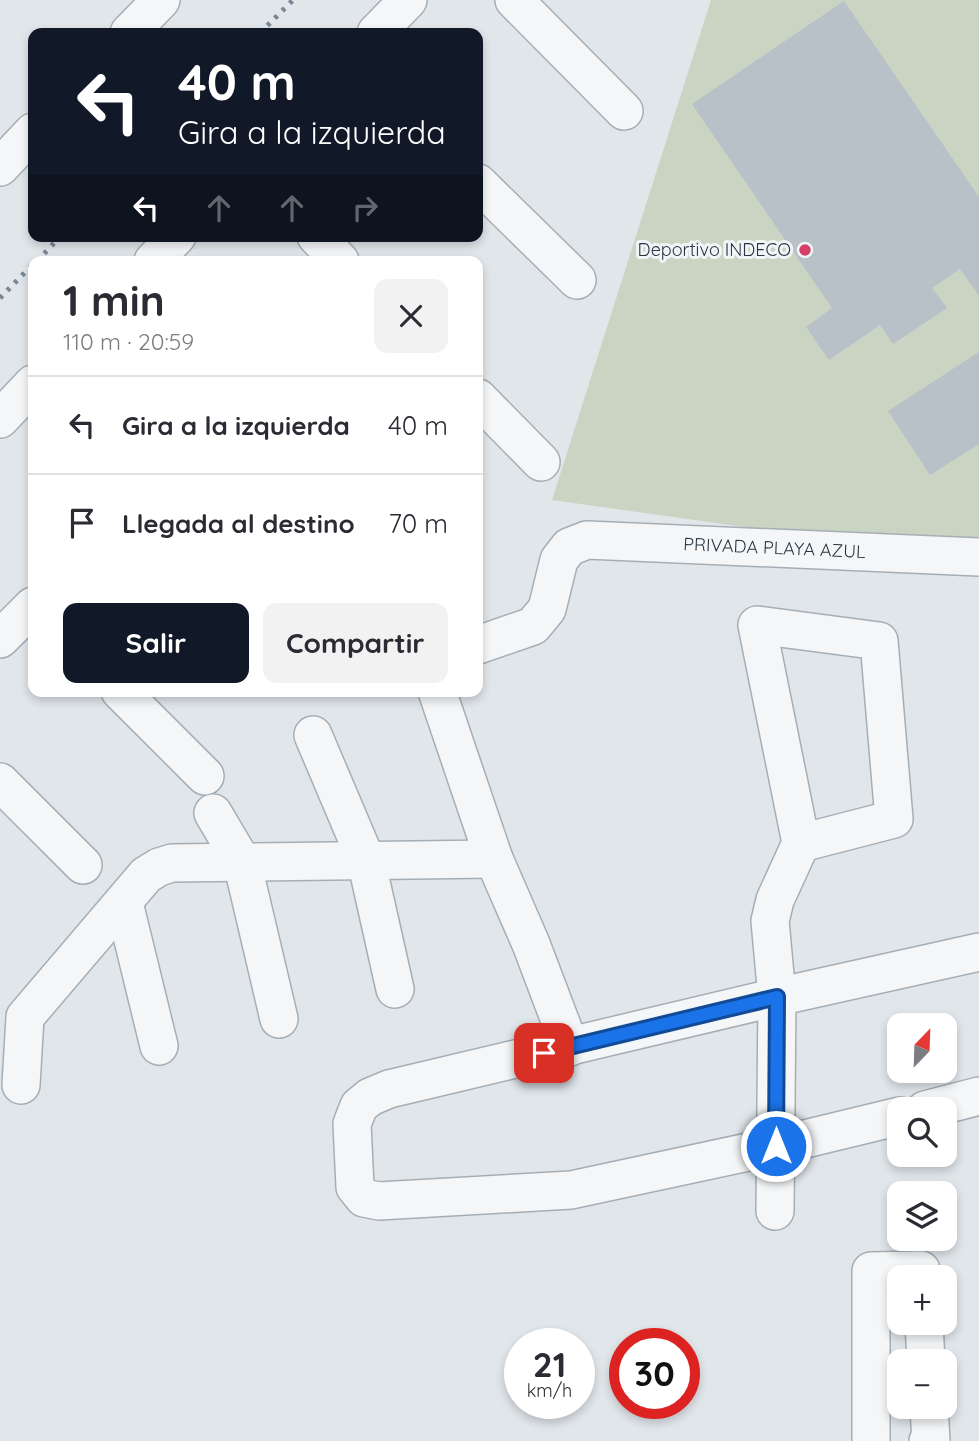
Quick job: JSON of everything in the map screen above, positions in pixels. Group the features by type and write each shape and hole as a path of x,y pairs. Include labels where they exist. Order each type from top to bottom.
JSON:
{"street":[{"path":"134,28 161,0"},
{"path":"381,28 408,0"},
{"path":"514,0 624,111"},
{"path":"0,167 28,137"},
{"path":"483,188 578,280"},
{"path":"158,256 171,242"},
{"path":"322,242 335,256"},
{"path":"0,419 28,389"},
{"path":"483,403 541,462"},
{"name":"PRIVADA PLAYA AZUL","path":"483,643 533,626 547,609 559,560 569,547 587,540 979,556"},
{"path":"0,639 28,612"},
{"path":"775,1211 777,997 770,921 775,900 801,843 757,625 879,641 894,819 801,843"},
{"path":"126,697 205,776"},
{"path":"439,697 494,859 531,944 570,1047"},
{"path":"313,734 366,860 395,989"},
{"path":"0,782 83,865"},
{"path":"213,813 242,862 279,1019"},
{"path":"21,1084 25,1017 146,876 159,867 172,863 494,859"},
{"path":"124,903 159,1046"},
{"path":"887,1119 571,1190 379,1201 364,1198 355,1187 352,1124 359,1106 370,1097 389,1089 979,952"},
{"path":"957,1102 979,1096"},
{"path":"871,1441 871,1270 887,1270"},
{"path":"928,1441 931,1441 930,1419"}],"green space":[{"name":"Deportivo INDECO","path":"711,0 979,0 979,546 929,553 552,500"}],"building":[{"path":"844,1 979,197 979,296 960,269 932,288 947,308 893,344 880,325 829,360 806,327 832,308 692,104"},
{"path":"979,352 979,444 930,475 888,411"}],"railway":[{"path":"265,28 293,0"},
{"path":"42,256 55,242"},
{"path":"0,298 28,269"}],"place":[{"name":"Deportivo INDECO","path":"805,250"}],"route":[{"path":"544,1053 777,997 776,1146"}]}
